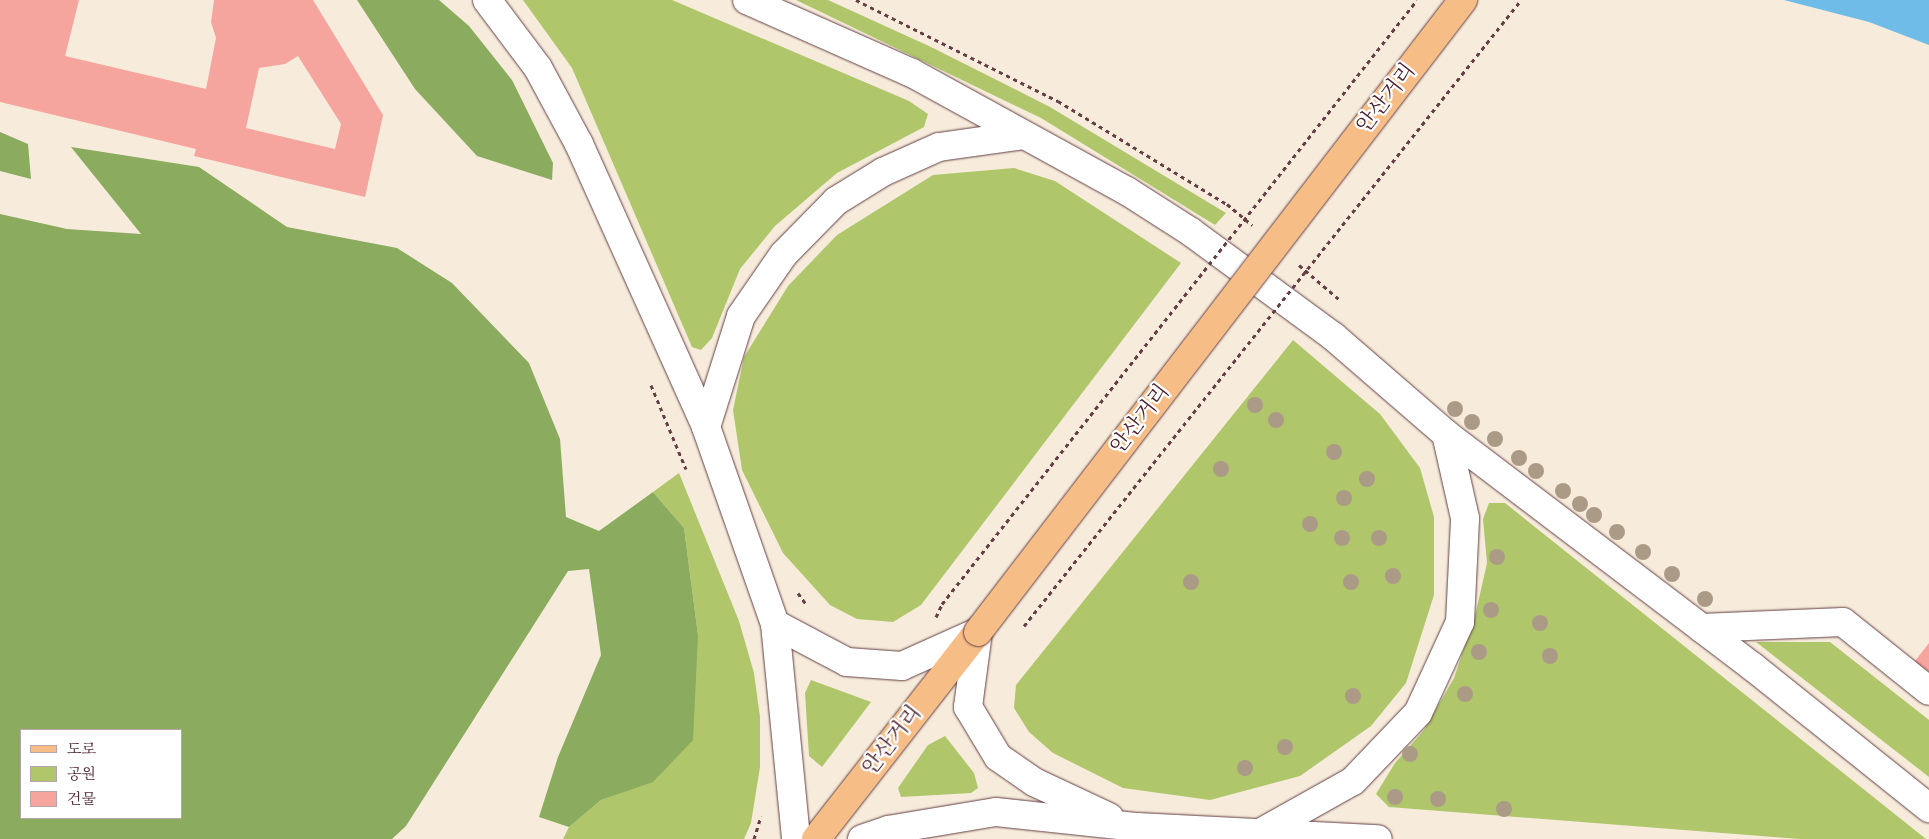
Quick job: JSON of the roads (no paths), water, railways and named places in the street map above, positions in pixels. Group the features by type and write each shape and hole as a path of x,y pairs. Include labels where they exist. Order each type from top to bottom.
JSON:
{"main road":[{"name":"안산거리","path":"816,839 978,632 1463,0"}],"street":[{"path":"487,0 538,68 579,144 706,427 775,624 796,839"},
{"path":"747,0 912,73 1191,232 1334,337 1446,434 1701,628 1929,808"},
{"path":"706,427 741,316 784,254 836,201 883,172 938,147 1023,135"},
{"path":"1262,832 1353,781 1418,713 1460,622 1465,518 1446,434"},
{"path":"1701,628 1843,622 1929,691"},
{"path":"775,624 847,662 902,666 978,632"},
{"path":"978,632 968,706 998,757 1034,782 1129,826"},
{"path":"862,839 888,830 996,812 1129,826 1378,839"}],"water":[{"path":"1784,0 1929,0 1929,45 1869,22"}]}
